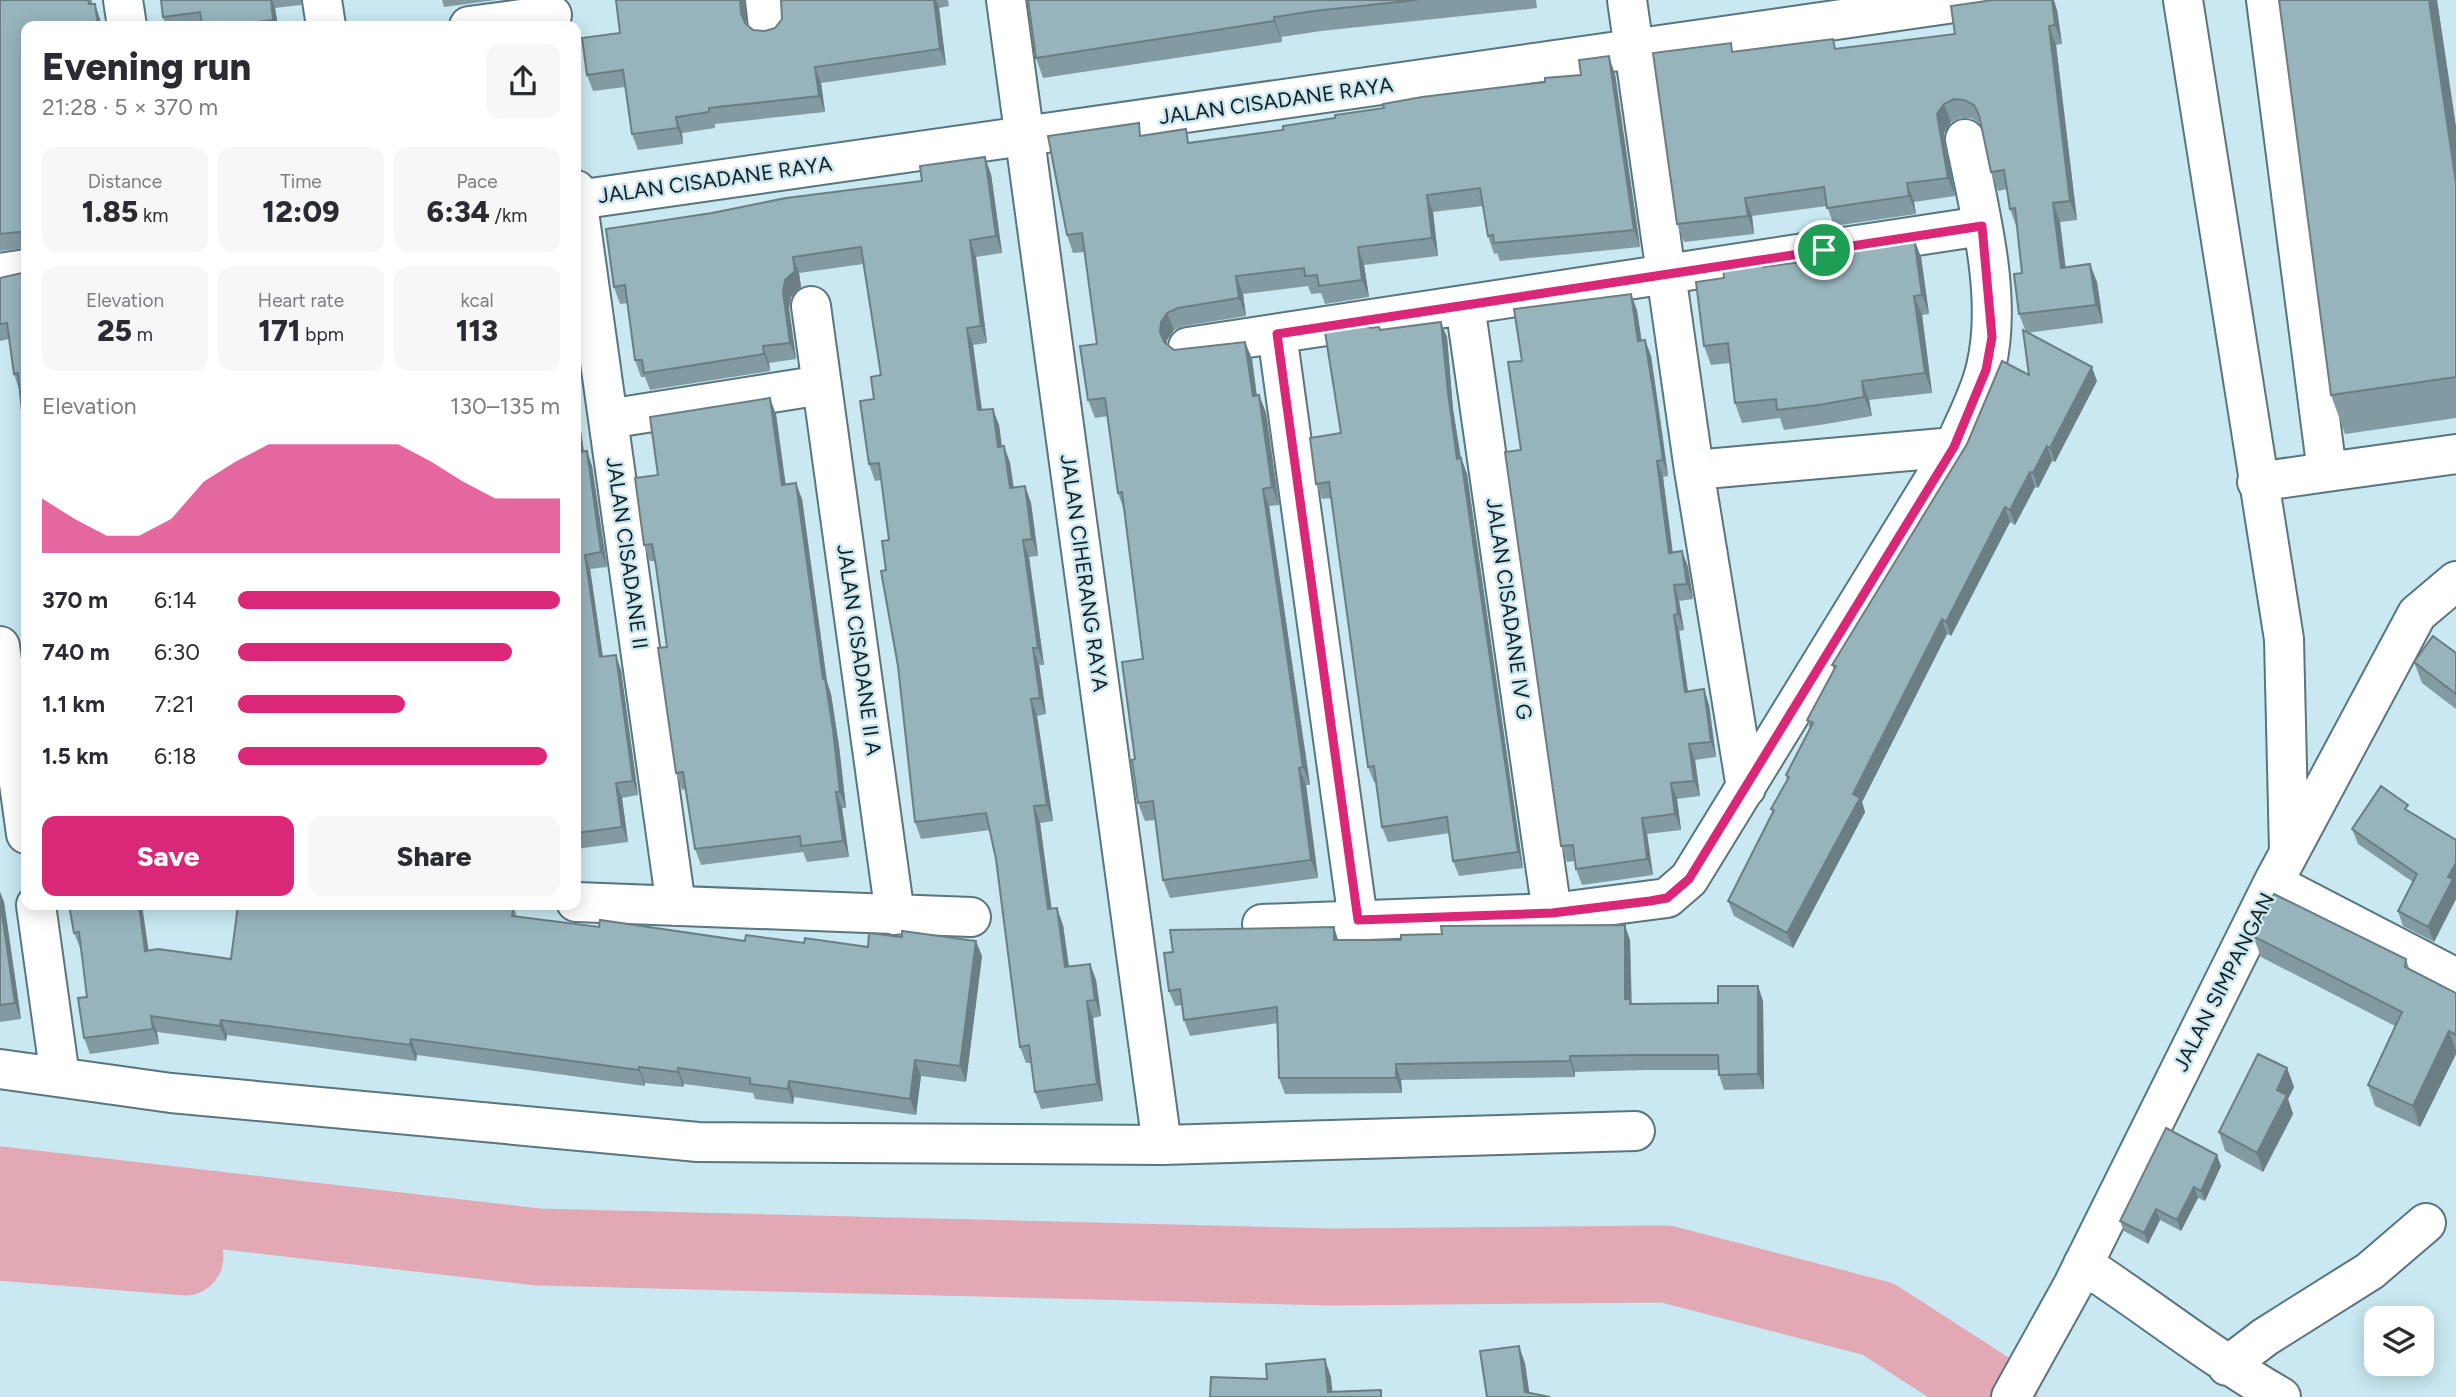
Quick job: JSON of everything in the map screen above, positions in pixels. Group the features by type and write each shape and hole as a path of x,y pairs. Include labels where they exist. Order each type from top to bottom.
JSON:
{"street":[{"path":"123,0 126,21"},
{"path":"323,0 325,21"},
{"name":"JALAN CIHERANG RAYA","path":"1006,0 1161,1145"},
{"path":"1627,0 1694,470 1746,788"},
{"name":"JALAN CISADANE RAYA","path":"581,194 1025,136 1975,0"},
{"path":"2183,0 2284,639 2281,868 2456,978"},
{"path":"2266,0 2327,472"},
{"path":"503,21 551,14"},
{"path":"1262,924 1552,913 1667,898 1689,879 1954,447 1986,370 1992,337 1982,226 1965,139"},
{"path":"1188,348 1982,226"},
{"name":"JALAN CISADANE II","path":"581,268 587,356 608,419 676,906"},
{"path":"0,273 21,270"},
{"name":"JALAN CISADANE IV G","path":"1465,305 1552,913"},
{"name":"JALAN CISADANE II A","path":"810,306 895,915"},
{"path":"1277,334 1358,920"},
{"path":"608,419 822,385"},
{"path":"1694,470 1954,447"},
{"path":"2258,482 2456,454"},
{"name":"JALAN SIMPANGAN","path":"2011,1397 2078,1275 2281,868 2417,614 2456,581"},
{"path":"0,646 21,798"},
{"path":"581,902 971,917"},
{"path":"37,910 60,1077"},
{"path":"0,1069 171,1093 698,1142 1161,1145 1635,1131"},
{"path":"2227,1366 2265,1337 2370,1270 2426,1223"},
{"path":"2078,1275 2141,1302 2227,1366 2280,1397"}],"building":[{"path":"0,0 88,0 89,4 95,4 97,21 21,21 21,232 0,234"},
{"path":"161,0 271,0 273,20 201,21 200,12 163,17"},
{"path":"616,0 740,0 745,23 753,30 765,31 775,28 782,19 781,0 934,0 940,49 815,67 819,96 709,108 709,112 676,117 678,128 632,134 623,70 587,75 582,38 620,33"},
{"path":"1028,0 1417,0 1274,17 1274,21 1036,58"},
{"path":"1993,0 2052,0 2055,25 2049,26 2070,201 2053,203 2061,268 2090,264 2096,305 2019,314 2014,274 2022,273 2015,208 2010,209 2004,170 1991,172 1979,115 1974,105 1964,100 1954,99 1944,104 1937,114 1948,178 1907,183 1909,196 1827,208 1824,187 1745,198 1748,216 1677,224 1653,53 1731,43 1732,52 1833,39 1835,49 1955,34 1951,6"},
{"path":"2279,0 2429,0 2456,183 2456,377 2331,395"},
{"path":"1609,56 1634,230 1494,243 1493,235 1488,236 1480,188 1427,195 1432,238 1358,247 1362,280 1319,286 1317,275 1305,276 1304,268 1236,276 1239,298 1178,308 1167,313 1161,322 1160,332 1164,342 1174,350 1245,342 1253,396 1259,395 1272,487 1263,489 1303,767 1299,768 1311,860 1163,880 1153,801 1138,803 1132,760 1135,759 1122,662 1143,659 1122,492 1118,493 1105,398 1088,400 1080,346 1097,344 1082,233 1067,235 1048,136 1139,123 1140,136 1186,129 1188,143 1283,130 1283,126 1384,108 1383,104 1545,82 1545,78 1581,75 1579,60"},
{"path":"985,157 996,236 970,240 981,326 967,328 978,410 993,409 998,447 1004,446 1010,488 1025,486 1032,539 1023,540 1038,648 1033,648 1040,698 1031,699 1047,805 1034,806 1048,909 1057,908 1065,967 1090,964 1095,1000 1087,1001 1097,1084 1035,1092 1029,1045 1020,1047 996,859 986,813 915,822 898,666 881,571 886,570 882,541 889,540 879,463 869,464 860,401 874,399 871,377 881,375 861,247 793,257 795,271 785,280 783,292 790,343 763,346 764,354 644,373 642,360 635,360 625,285 614,287 606,229 712,213 786,198 922,181 920,166"},
{"path":"1914,238 1922,295 1914,296 1925,373 1862,381 1864,397 1819,405 1777,410 1776,399 1735,403 1728,343 1704,346 1696,282 1724,278 1723,267 1762,261 1763,267 1833,258 1832,250"},
{"path":"21,273 21,402 7,323 0,324 0,278"},
{"path":"1631,294 1638,341 1645,340 1656,409 1663,460 1657,461 1669,553 1682,551 1687,584 1674,585 1678,614 1674,615 1685,692 1704,689 1711,742 1689,744 1694,781 1671,783 1675,814 1642,818 1647,859 1576,869 1573,845 1561,846 1505,452 1521,450 1508,362 1522,361 1514,309"},
{"path":"1441,322 1457,459 1461,458 1518,852 1453,861 1447,817 1382,827 1374,766 1368,767 1329,482 1316,484 1310,438 1341,433 1325,332 1369,325 1370,328 1379,327 1380,330"},
{"path":"2023,330 2092,367 2050,448 2047,446 2033,473 2030,472 2010,510 2005,507 1946,622 1942,619 1853,794 1860,798 1787,933 1728,901 1774,810 1771,809 1789,777 1786,775 1813,723 1807,720 1836,666 1832,665 1967,444 2002,361 2029,375"},
{"path":"770,398 782,485 796,483 823,679 825,678 833,730 840,792 836,792 843,841 801,846 800,836 695,849 683,772 676,773 658,648 667,647 656,566 652,544 644,545 635,478 658,475 650,417"},
{"path":"587,451 601,552 585,555 600,657 616,655 633,781 616,783 622,827 581,832 581,452"},
{"path":"2433,636 2456,653 2456,694 2414,662"},
{"path":"2381,786 2408,805 2405,809 2456,840 2456,863 2448,877 2453,879 2428,927 2398,911 2417,874 2352,829"},
{"path":"2274,894 2406,959 2405,967 2456,993 2456,1035 2449,1031 2413,1106 2368,1085 2402,1012 2253,936"},
{"path":"0,900 15,1003 0,1005"},
{"path":"70,910 140,910 145,951 158,949 231,959 237,910 513,910 512,916 599,927 600,920 745,941 746,935 804,943 805,938 868,947 869,933 902,937 902,931 976,941 960,1066 915,1060 910,1099 789,1081 788,1089 750,1084 750,1078 678,1068 678,1072 639,1067 639,1070 411,1039 410,1045 221,1020 220,1026 151,1016 153,1029 84,1038 78,998 87,997 79,932 74,933"},
{"path":"1625,925 1625,999 1630,999 1630,1004 1718,1003 1718,986 1758,986 1758,1074 1719,1075 1718,1055 1638,1055 1570,1056 1570,1061 1396,1064 1396,1078 1279,1078 1277,1007 1184,1020 1180,989 1169,991 1164,953 1173,952 1170,930 1334,927 1334,940 1401,940 1401,935 1442,934 1441,926"},
{"path":"2258,1054 2287,1068 2277,1090 2287,1095 2257,1153 2219,1132"},
{"path":"2166,1128 2217,1155 2201,1191 2194,1187 2177,1220 2156,1209 2144,1233 2120,1221"},
{"path":"1519,1346 1525,1392 1550,1397 1487,1397 1480,1351"},
{"path":"1325,1359 1328,1392 1381,1390 1381,1397 1210,1397 1211,1377 1267,1379 1266,1364"}],"waterway":[{"path":"0,1185 538,1247 1332,1267 1666,1264 1878,1319 1999,1397"},
{"path":"0,1242 185,1257"}],"route":[{"path":"1982,226 1992,337 1986,370 1954,447 1689,879 1667,898 1650,901 1552,913 1358,920 1277,334 1824,250 1982,226"}]}
